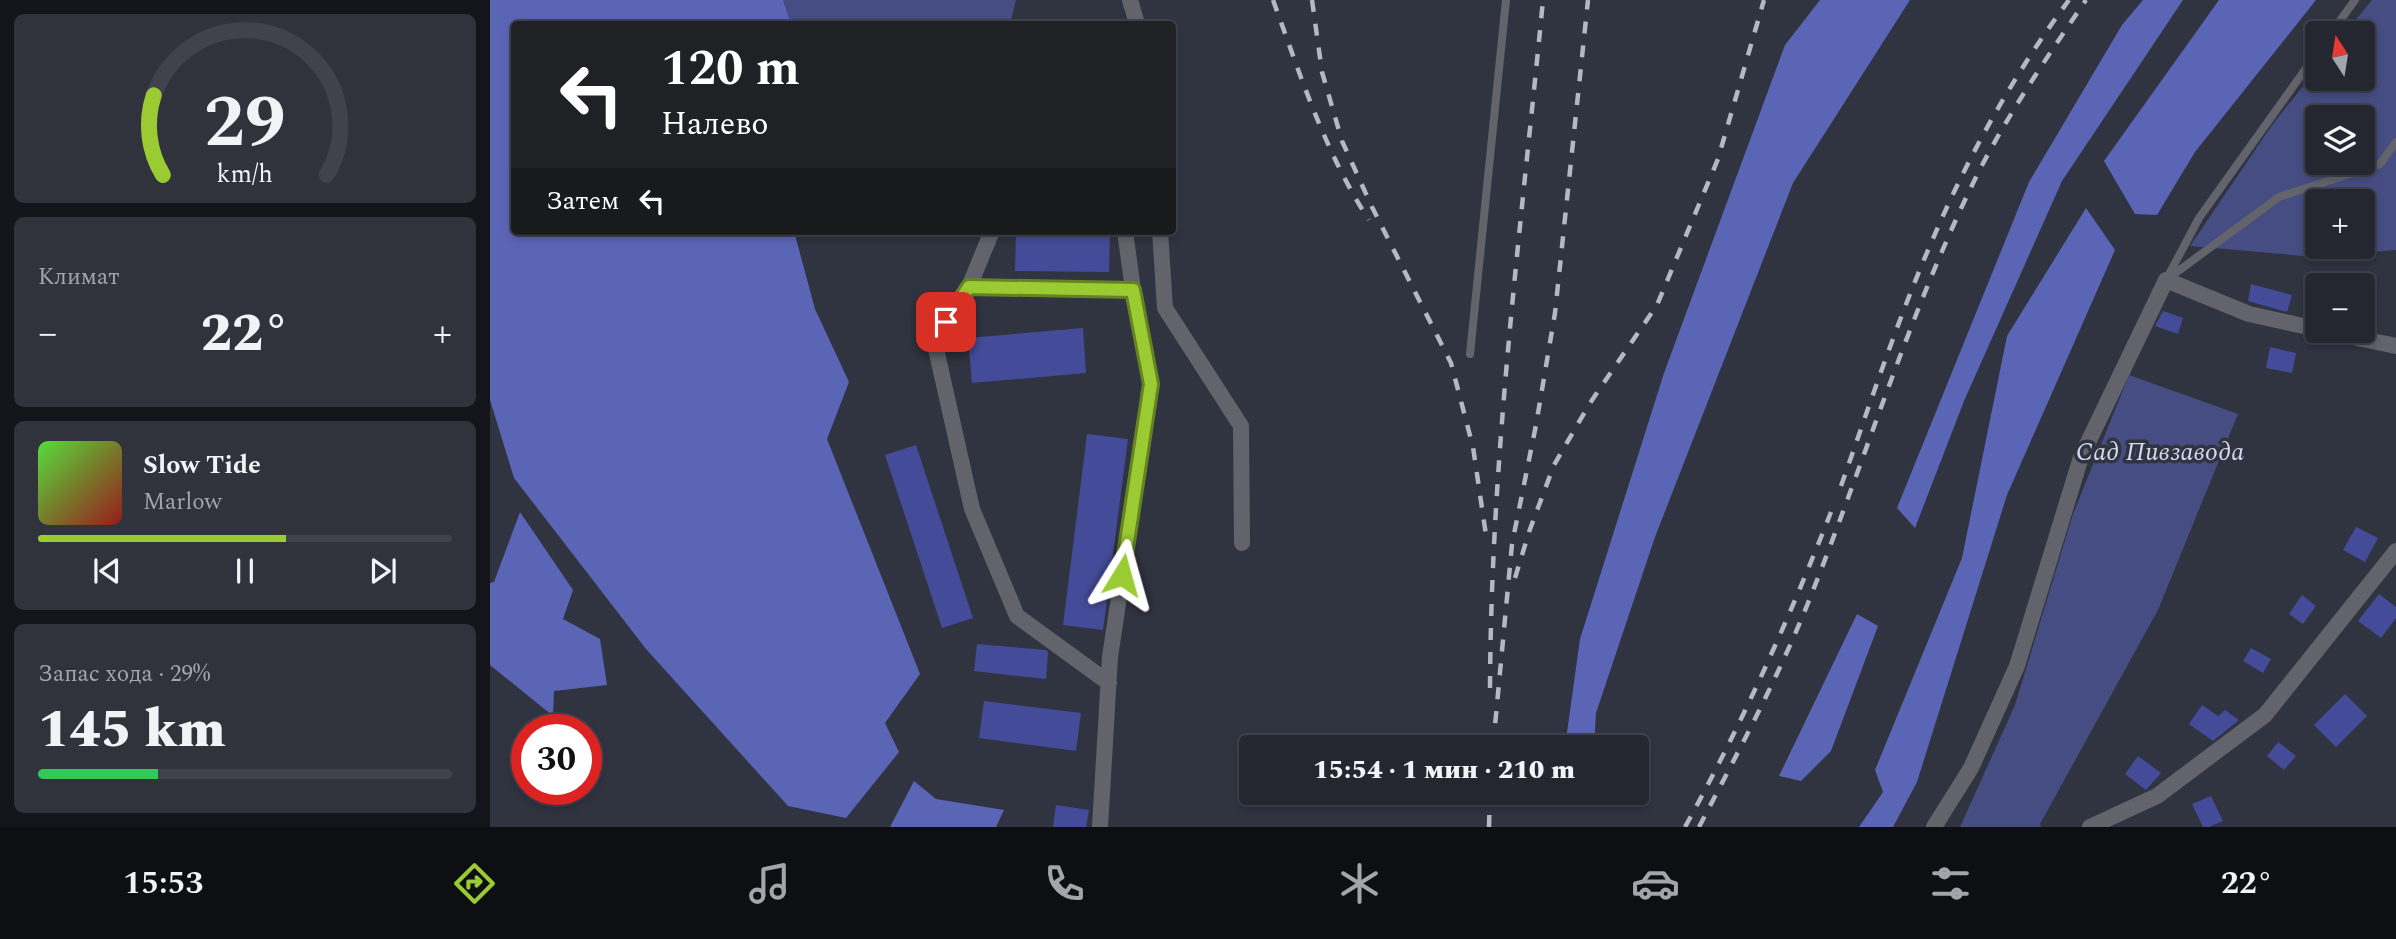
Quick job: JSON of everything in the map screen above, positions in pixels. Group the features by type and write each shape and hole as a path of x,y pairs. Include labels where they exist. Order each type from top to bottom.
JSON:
{"street":[{"path":"1130,0 1136,21"},
{"path":"990,235 969,287 934,340 972,509 1017,616 1109,683"},
{"path":"1100,827 1110,657 1151,384 1126,235"},
{"path":"1160,235 1166,308 1241,426 1242,542"},
{"path":"1934,827 1971,768 2017,666 2081,457 2166,280 2249,314 2305,326"},
{"path":"969,287 1133,290"},
{"path":"2375,342 2396,346"},
{"path":"2090,827 2157,796 2265,715 2396,551"}],"lane":[{"path":"1470,354 1506,0"},
{"path":"2340,21 2355,0"},
{"path":"2166,280 2199,218 2305,70"},
{"path":"2166,280 2279,197 2380,164 2396,142"}],"green space":[{"path":"783,0 1016,0 1011,21 790,21"},
{"path":"2372,0 2396,0 2396,250 2375,252 2375,189 2305,189 2305,256 2190,246 2272,125 2305,84 2305,91 2375,91 2375,21 2355,21"},
{"name":"Сад Пивзавода","path":"2129,375 2238,414 2158,610 2040,824 2041,827 1960,827 2015,705 2073,514"}],"shaded area":[{"path":"490,0 783,0 790,21 511,21 511,235 795,235 815,309 849,382 827,439 920,674 885,723 899,752 846,818 788,806 646,649 514,478 490,400"},
{"path":"1820,0 1910,0 1793,183 1655,537 1596,713 1595,735 1567,735 1580,639 1664,373 1785,45"},
{"path":"2143,0 2183,0 2062,181 1964,401 1915,528 1897,508 2029,182 2122,25"},
{"path":"2219,0 2316,0 2195,152 2157,215 2135,214 2104,161"},
{"path":"2086,208 2115,250 2007,495 1917,782 1893,827 1859,827 1883,792 1875,770 1962,558 2007,336"},
{"path":"520,512 573,590 563,619 600,639 607,685 554,691 553,714 551,714 490,665 490,583 494,582"},
{"path":"1857,614 1878,626 1831,751 1801,781 1779,776"},
{"path":"914,781 936,799 1004,810 996,827 890,827"}],"building":[{"path":"1016,235 1110,235 1109,272 1015,271"},
{"path":"2251,284 2292,295 2287,312 2248,301"},
{"path":"2163,311 2183,318 2178,334 2155,326"},
{"path":"1083,328 1086,373 972,383 968,338"},
{"path":"2270,347 2296,353 2292,373 2266,368"},
{"path":"1087,434 1128,439 1103,630 1063,625"},
{"path":"916,445 973,618 942,628 885,455"},
{"path":"2356,527 2378,538 2365,562 2343,550"},
{"path":"2379,594 2396,607 2396,618 2381,638 2358,621"},
{"path":"2302,595 2316,606 2303,624 2289,614"},
{"path":"977,644 1046,650 1046,679 974,671"},
{"path":"2251,648 2271,659 2263,673 2243,661"},
{"path":"2345,694 2367,716 2336,747 2314,725"},
{"path":"984,701 1081,713 1076,751 979,738"},
{"path":"2202,705 2218,716 2225,710 2239,720 2213,741 2189,724"},
{"path":"2278,742 2296,756 2284,770 2267,756"},
{"path":"2138,756 2161,773 2146,790 2125,774"},
{"path":"2211,796 2223,821 2203,827 2192,804"},
{"path":"1056,805 1089,810 1086,827 1053,827"}],"railway":[{"path":"1273,0 1326,140 1369,220"},
{"path":"1312,0 1322,72 1342,141 1372,207 1451,363 1473,447 1487,542"},
{"path":"1490,688 1501,429 1543,0"},
{"path":"1494,735 1512,544 1555,313 1588,0"},
{"path":"1515,578 1554,465 1590,403 1657,305 1718,159 1764,0"},
{"path":"1841,486 1895,332 1946,209 2011,86 2069,0"},
{"path":"1699,827 1796,632 1930,280 1977,175 2043,64 2086,0"},
{"path":"1685,827 1763,672 1831,512"},
{"path":"1489,827 1490,805"}],"route":[{"path":"946,322 969,287 1133,290 1151,384 1122,575"}]}
